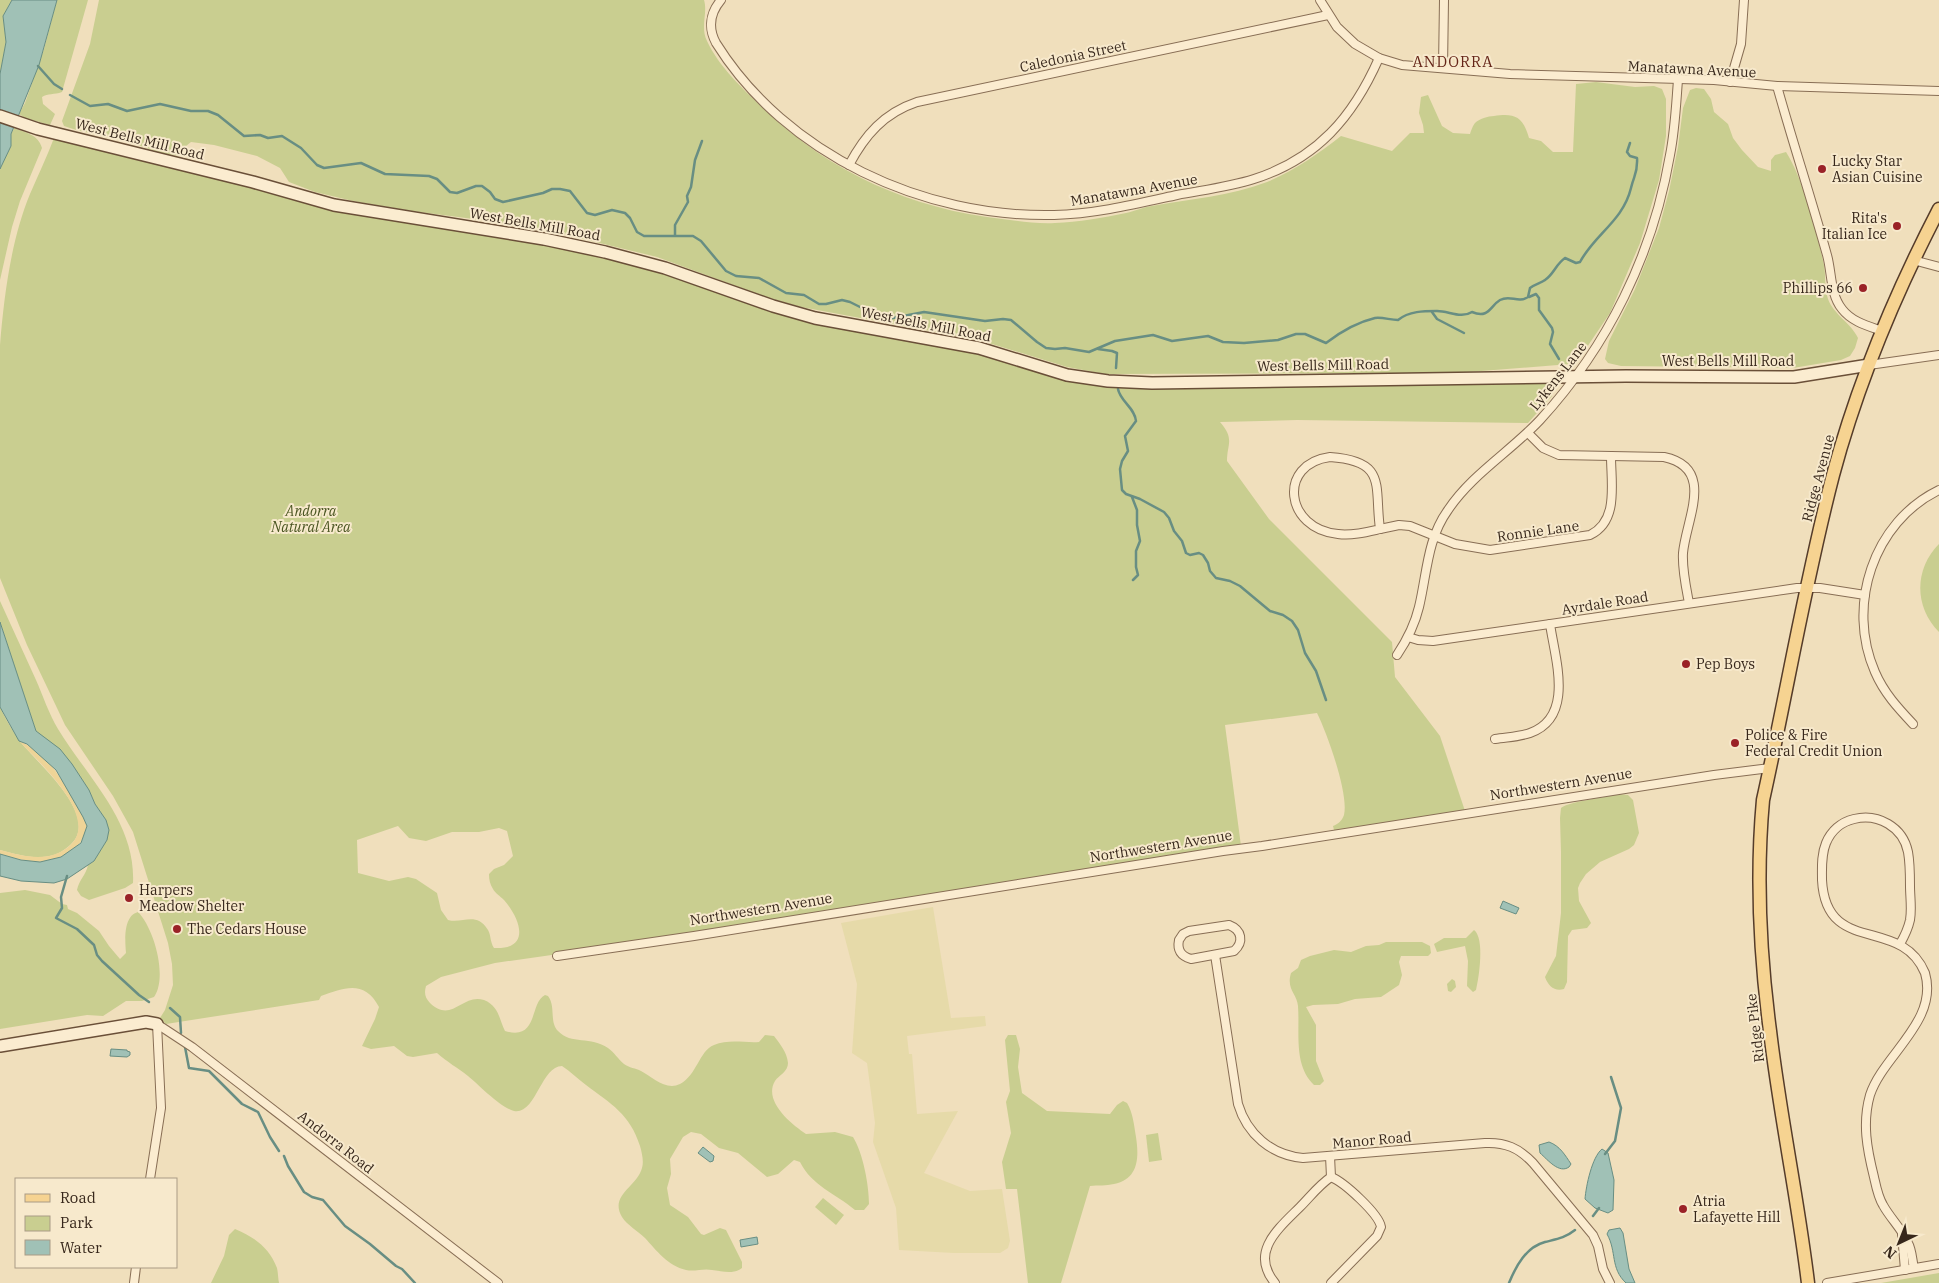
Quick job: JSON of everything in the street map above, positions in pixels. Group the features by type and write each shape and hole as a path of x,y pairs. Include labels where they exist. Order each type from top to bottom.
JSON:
{"main road":[{"name":"Ridge Avenue","path":"1770,768 1807,588 1834,473 1850,418 1882,331 1913,260 1939,209"},
{"name":"Ridge Pike","path":"1770,768 1763,800 1760,832 1760,890 1767,1006 1808,1283"}],"street":[{"name":"Manatawna Avenue","path":"722,0 713,13 711,28 714,39 724,55 743,78 767,104 796,130 849,165 880,181 912,194 980,211 1021,215 1085,213 1126,206 1245,181 1276,170 1298,159 1320,143 1346,117 1366,86 1379,58"},
{"name":"Manatawna Avenue","path":"1320,0 1328,15 1348,39 1363,50 1379,58 1402,65 1501,73 1730,82 1777,86 1939,91"},
{"path":"1443,68 1444,0"},
{"path":"1730,82 1741,44 1744,0"},
{"name":"Caledonia Street","path":"849,165 860,145 876,126 895,112 917,102 1328,15"},
{"name":"Lykens Lane","path":"1397,655 1408,636 1419,607 1434,535 1448,510 1460,494 1528,433 1576,376 1594,353 1622,302 1650,236 1662,194 1670,154 1678,80"},
{"path":"1777,86 1813,205 1836,297 1843,310 1849,316 1864,325 1882,331"},
{"name":"West Bells Mill Road","path":"0,116 28,126 334,204 544,239 605,252 680,272 802,315 979,348 1055,372 1081,378 1152,382 1576,376 1794,377 1869,365"},
{"path":"1913,260 1939,267"},
{"path":"1869,365 1939,355"},
{"path":"1528,433 1543,448 1558,455 1671,458 1682,464 1694,481 1695,493 1683,555 1689,603"},
{"name":"Ronnie Lane","path":"1380,529 1399,525 1410,526 1455,544 1490,550 1516,548 1590,535 1600,529 1609,514 1611,456"},
{"path":"1330,457 1353,460 1365,466 1373,475 1378,486 1380,529 1353,534 1339,534 1324,531 1310,525 1301,516 1294,500 1296,482 1302,471 1318,460 1330,457"},
{"path":"1914,724 1886,693 1871,661 1864,630 1865,594 1871,567 1890,533 1904,515 1939,490"},
{"name":"Ayrdale Road","path":"1408,636 1418,640 1433,641 1689,603 1807,588 1865,594"},
{"path":"1495,738 1531,733 1546,724 1553,715 1558,699 1559,686 1550,624"},
{"name":"Northwestern Avenue","path":"558,956 1223,851 1770,768"},
{"path":"1900,944 1911,918 1909,857 1906,845 1900,834 1884,821 1866,818 1849,821 1833,832 1824,849 1822,863 1825,903 1832,915 1843,925 1900,944 1913,954 1927,979 1928,999 1925,1012 1912,1035 1877,1079 1868,1102 1865,1127 1867,1149 1879,1198 1909,1246 1914,1268"},
{"path":"1225,925 1235,928 1241,937 1239,946 1230,952 1215,955 1187,958 1179,951 1179,940 1183,934 1189,931 1225,925"},
{"name":"Manor Road","path":"1215,955 1238,1104 1248,1126 1264,1143 1282,1153 1303,1158 1485,1143 1500,1143 1512,1147 1533,1163 1593,1235 1598,1246 1603,1269 1610,1283"},
{"path":"0,1046 146,1022 157,1024 161,1108 150,1178"},
{"name":"Andorra Road","path":"157,1024 192,1047 498,1283"},
{"path":"1330,1156 1331,1177"},
{"path":"1275,1283 1269,1274 1265,1262 1266,1250 1271,1238 1321,1185 1331,1177"},
{"path":"1331,1177 1342,1183 1377,1217 1381,1227 1379,1233 1331,1283"},
{"path":"1902,1234 1905,1270"},
{"path":"1827,1283 1939,1264"},
{"path":"134,1283 136,1268"}],"shaded area":[{"path":"933,907 951,1018 985,1016 986,1026 907,1036 909,1054 912,1054 917,1114 958,1111 924,1173 970,1191 1002,1189 1010,1241 1008,1248 1000,1253 899,1250 896,1208 873,1142 875,1123 867,1063 852,1053 857,984 841,923"}],"green space":[{"path":"0,0 12,0 3,16 6,42 0,74"},
{"path":"57,0 88,0 62,92 42,97 43,104 55,114 50,125 25,118 19,114 25,103 44,49"},
{"path":"99,0 704,0 705,36 718,60 765,110 817,152 845,170 905,197 936,207 969,214 1028,222 1073,222 1099,218 1253,187 1277,178 1315,156 1341,136 1392,151 1410,133 1424,133 1419,113 1421,97 1428,95 1442,126 1453,133 1470,134 1475,123 1479,120 1486,117 1507,115 1521,121 1529,138 1541,141 1553,152 1573,152 1576,84 1596,82 1635,87 1654,86 1662,89 1666,99 1666,136 1659,180 1640,243 1610,313 1585,350 1570,364 1456,373 1105,374 1067,367 979,340 801,307 766,297 657,257 534,227 412,211 353,201 315,192 289,182 280,168 257,156 214,145 191,142 186,146 187,155 169,154 118,138 84,132 64,126 62,121 90,44"},
{"path":"1696,88 1704,89 1711,99 1714,112 1728,124 1733,138 1758,167 1771,171 1771,160 1775,155 1786,152 1804,191 1813,222 1824,265 1828,299 1834,310 1858,338 1850,356 1841,360 1793,368 1621,366 1608,363 1605,359 1609,341 1635,289 1659,228 1678,147 1683,108 1690,90"},
{"path":"14,128 35,137 42,148 20,201 0,280 0,169 11,146 11,134"},
{"name":"Andorra Natural Area","path":"54,138 262,188 601,254 716,289 964,348 1060,378 1545,383 1551,387 1552,396 1528,423 1297,420 1220,422 1229,437 1227,461 1269,519 1392,642 1395,677 1440,736 1465,811 1347,830 1334,830 1333,826 1340,822 1344,815 1345,805 1331,749 1317,713 1225,725 1241,846 649,941 495,963 441,977 426,986 425,993 427,999 438,1009 451,1009 469,1000 484,1000 496,1009 505,1031 516,1033 523,1031 528,1026 540,999 545,995 548,996 552,1004 555,1027 563,1035 569,1038 602,1044 626,1065 639,1070 664,1085 670,1086 675,1086 686,1080 705,1052 714,1045 731,1042 759,1042 765,1035 774,1036 785,1052 788,1063 787,1069 775,1081 772,1089 776,1104 786,1118 806,1134 835,1132 853,1137 865,1169 869,1204 864,1210 855,1210 817,1183 800,1162 794,1160 778,1174 767,1177 738,1153 719,1148 701,1134 691,1132 683,1137 670,1159 671,1174 667,1188 670,1205 688,1217 701,1234 704,1235 720,1228 726,1230 742,1262 742,1268 735,1271 689,1270 680,1268 663,1257 627,1223 622,1217 619,1203 621,1197 635,1181 643,1166 636,1135 619,1111 562,1066 555,1068 543,1081 528,1106 522,1110 514,1111 497,1101 437,1053 413,1057 407,1056 394,1046 371,1049 362,1046 379,1007 367,993 361,989 354,988 338,990 321,996 319,1000 166,1024 160,1018 165,1010 173,985 172,964 168,943 133,832 113,796 65,725 27,645 0,578 0,345 4,307 9,268 23,212","holes":["398,826 409,838 426,841 452,832 479,832 499,828 507,831 513,856 504,865 494,869 489,876 490,884 515,915 519,931 518,938 514,944 494,948 488,930 479,921 469,919 448,920 441,910 437,893 416,879 408,877 389,881 358,873 357,840"]},
{"path":"1939,544 1939,632 1925,611 1921,600 1920,588 1921,576 1925,565"},
{"path":"0,601 55,723 107,801 127,840 132,861 133,883 125,888 89,900 81,896 77,890 88,865 94,861 107,840 106,820 72,764 36,731 0,622"},
{"path":"0,707 19,740 63,790 73,806 78,820 78,834 69,846 61,852 44,857 36,857 0,850"},
{"path":"1618,794 1628,795 1633,800 1639,833 1634,845 1600,862 1586,874 1580,883 1578,888 1579,901 1591,923 1587,928 1572,930 1568,936 1567,982 1564,989 1555,989 1550,986 1545,977 1556,956 1561,913 1561,808 1579,802"},
{"path":"25,890 50,895 62,904 67,905 68,909 77,913 99,931 120,959 126,953 125,936 127,924 133,914 138,912 149,929 157,953 160,978 154,997 142,1001 126,1001 103,1016 87,1015 0,1029 0,893"},
{"path":"1474,930 1479,941 1480,958 1479,977 1476,990 1473,992 1467,986 1468,961 1465,946 1437,952 1434,944 1444,938 1466,938"},
{"path":"1386,942 1422,942 1430,946 1431,953 1428,956 1401,956 1399,962 1402,975 1399,985 1381,997 1306,1007 1316,1025 1316,1061 1324,1081 1320,1085 1314,1085 1307,1077 1300,1058 1298,1006 1290,983 1291,973 1298,968 1301,960 1310,956 1334,950 1351,952 1366,946 1379,945"},
{"path":"1452,979 1455,981 1456,987 1451,992 1448,991 1447,984"},
{"path":"1008,1035 1016,1035 1020,1049 1018,1067 1022,1093 1047,1111 1110,1114 1123,1101 1127,1103 1133,1119 1137,1152 1136,1166 1133,1172 1122,1181 1111,1185 1090,1186 1061,1283 1028,1283 1017,1189 1006,1189 1002,1162 1011,1133 1006,1102 1010,1091 1005,1040"},
{"path":"1158,1133 1162,1160 1149,1162 1146,1135"},
{"path":"823,1198 844,1215 836,1225 815,1207"},
{"path":"235,1229 255,1239 270,1254 277,1268 279,1283 211,1283 224,1256 229,1235"},
{"path":"1939,1273 1939,1283 1881,1283"}],"sand":[{"path":"19,741 38,752 53,768 86,822 87,827 80,843 67,854 49,861 30,861 0,854 0,850 43,857 59,853 67,848 77,836 78,823 74,808 53,777"}],"water":[{"path":"12,0 57,0 39,65 11,134 11,146 0,169 0,74 6,42 3,16"},
{"path":"0,622 36,731 60,749 72,764 106,820 109,830 107,840 94,861 67,879 54,883 21,881 0,876 0,854 21,860 40,862 61,857 81,843 87,826 56,770 27,744 19,741 0,707"},
{"path":"1503,901 1519,908 1516,914 1500,908"},
{"path":"111,1049 127,1050 130,1052 130,1055 127,1057 110,1056"},
{"path":"1549,1142 1559,1148 1564,1154 1571,1164 1569,1167 1561,1169 1540,1153 1539,1145"},
{"path":"703,1147 714,1156 713,1161 710,1162 698,1153"},
{"path":"1602,1149 1608,1153 1614,1180 1613,1210 1608,1213 1595,1208 1585,1199 1592,1165"},
{"path":"1620,1228 1623,1233 1629,1269 1635,1283 1626,1283 1618,1272 1607,1234 1609,1230"},
{"path":"757,1237 758,1244 741,1247 740,1240"}],"waterway":[{"path":"38,66 54,84 62,89"},
{"path":"70,95 90,106 108,104 127,111 160,104 191,111 208,111 218,115 244,136 260,135 268,138 282,136 301,148 317,165 324,168 361,163 385,174 429,176 437,179 450,192 457,193 476,186 482,186 495,199 503,202 543,193 552,189 570,191 587,213 595,215 612,210 625,213 630,218 637,232 644,236 693,236 701,241 726,271 736,276 759,278 786,293 804,295 819,304 842,300 872,313 893,318 924,312 985,321 1011,320 1046,348 1065,348 1089,352 1115,341 1153,335 1172,341 1208,336 1223,342 1244,343 1278,340 1296,334 1305,334 1326,343 1349,328 1375,318 1398,320 1412,313 1427,311 1441,311 1459,315 1472,312 1482,314 1489,311 1504,298 1524,299 1528,297 1530,288 1548,278 1565,258 1576,263 1580,262 1593,243 1622,210 1637,167 1637,158 1630,156 1627,152 1630,143"},
{"path":"675,235 675,225 688,202 687,196 691,187 695,160 702,141"},
{"path":"1529,297 1536,294 1539,298 1539,310 1553,332 1550,344 1559,359"},
{"path":"1432,312 1437,319 1464,333"},
{"path":"1098,349 1117,353 1116,368"},
{"path":"1118,389 1133,412 1136,421 1125,436 1128,451 1120,469 1122,490 1126,494 1164,512 1169,518 1174,531 1182,541 1186,553 1190,555 1199,553 1203,555 1210,571 1216,578 1230,581 1240,586 1270,611 1283,615 1292,621 1298,630 1305,653 1316,671 1326,700"},
{"path":"1132,497 1137,510 1140,541 1136,551 1138,575 1133,580"},
{"path":"67,876 61,897 62,908 56,918 77,929 94,945 97,955 102,961 149,1002"},
{"path":"170,1008 180,1017 181,1033"},
{"path":"185,1047 189,1068 209,1071 242,1104 258,1112 279,1151"},
{"path":"1605,1154 1615,1141 1621,1108 1611,1077"},
{"path":"284,1156 304,1192 312,1197 323,1200 345,1226 402,1269 415,1283"},
{"path":"1593,1216 1599,1208"},
{"path":"1509,1283 1518,1264 1532,1248 1538,1244 1564,1237 1575,1230"}],"place":[{"name":"Lucky Star Asian Cuisine","path":"1822,169"},
{"name":"Rita's Italian Ice","path":"1897,226"},
{"name":"Phillips 66","path":"1863,288"},
{"name":"Pep Boys","path":"1686,664"},
{"name":"Police & Fire Federal Credit Union","path":"1735,743"},
{"name":"Harpers Meadow Shelter","path":"129,898"},
{"name":"The Cedars House","path":"177,929"},
{"name":"Atria Lafayette Hill","path":"1683,1209"}],"district":[{"name":"ANDORRA","path":"1453,61"}]}
